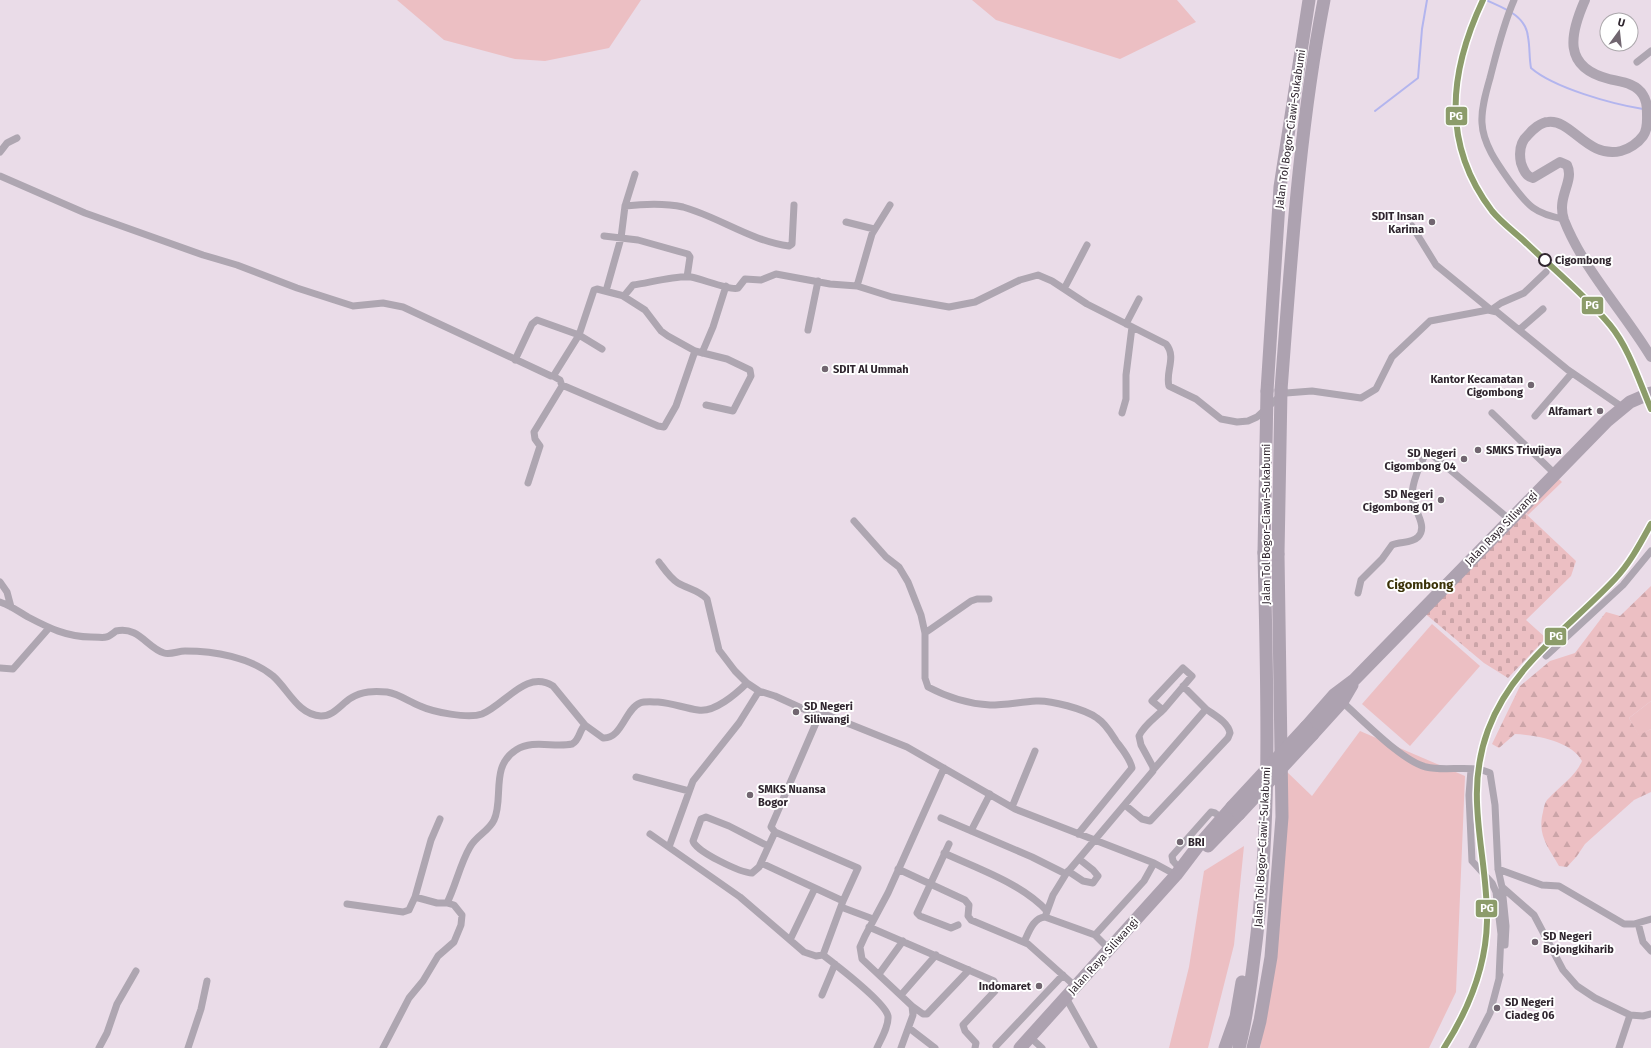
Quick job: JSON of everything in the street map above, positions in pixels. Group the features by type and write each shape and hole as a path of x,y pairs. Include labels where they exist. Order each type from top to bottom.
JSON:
{"highway":[{"name":"Jalan Tol Bogor–Ciawi–Sukabumi","path":"1253,1048 1260,1021 1271,957 1282,817 1278,554 1281,390 1297,189 1324,0"},
{"name":"Jalan Tol Bogor–Ciawi–Sukabumi","path":"1239,1048 1245,1025 1260,916 1267,756 1264,553 1267,391 1280,186 1308,6"},
{"name":"Jalan Raya Siliwangi","path":"1181,869 1201,852 1235,811 1310,731 1354,680 1554,473 1622,407 1635,399 1651,393"},
{"name":"Jalan Raya Siliwangi","path":"1020,1048 1181,869 1222,818 1235,811"},
{"path":"1225,1048 1236,1017 1252,926 1260,916"}],"main road":[{"path":"1585,0 1576,20 1572,36 1572,47 1576,56 1585,66 1596,74 1637,88 1644,95 1648,103 1647,125 1643,137 1626,150 1612,153 1594,148 1566,127 1554,122 1543,123 1526,136 1521,147 1520,160 1528,177 1536,178 1560,162 1566,163 1569,168 1570,176 1561,203 1564,219 1583,258 1633,327 1651,357"}],"street":[{"path":"1514,0 1505,20 1482,114 1482,124 1485,138 1496,162 1519,194 1533,209 1541,214 1564,219"},
{"path":"1637,62 1651,51"},
{"path":"0,152 7,143 17,138"},
{"path":"606,291 621,238 625,206 634,174"},
{"path":"0,176 85,213 203,255 237,265 297,288 353,306 383,303 403,307 515,360 553,376 560,380 562,385 658,426 664,427 676,406 699,352 713,326 726,286"},
{"path":"625,206 645,204 682,207 747,233 789,246 792,244 794,205"},
{"path":"857,286 874,229 890,205"},
{"path":"846,222 874,229"},
{"path":"1412,226 1436,265 1572,373 1622,407"},
{"path":"604,236 648,243 688,254 690,257 687,277"},
{"path":"1064,289 1087,245"},
{"path":"623,296 633,285 687,277 737,289 745,279 761,280 773,274 830,284 857,286 886,295 949,307 975,302 1034,275 1042,276 1082,301 1163,342 1169,348 1171,356 1168,382 1170,388 1196,399 1221,419 1242,422 1257,416 1286,394 1312,391 1356,399 1364,398 1376,390 1394,354 1430,321 1491,310 1503,302 1524,293 1546,272"},
{"path":"808,330 818,281"},
{"path":"553,376 579,335 594,290 599,288 623,296 645,310 664,334 699,352 727,359 749,369 751,372 733,411 706,405"},
{"path":"1122,414 1126,399 1129,326 1139,299"},
{"path":"1519,330 1543,309"},
{"path":"515,360 532,324 537,320 579,335 602,349"},
{"path":"1535,416 1572,373"},
{"path":"528,483 540,446 535,439 534,432 562,385"},
{"path":"1492,414 1554,473"},
{"path":"1358,593 1361,580 1382,559 1392,545 1414,540 1419,537 1421,532 1420,522 1412,496 1414,484 1427,452 1509,519"},
{"path":"854,521 875,546 904,573 921,615 925,633 925,681 927,686 931,689 958,699 976,703 998,704 1044,701 1090,714 1105,725 1129,760 1132,768 1078,834"},
{"path":"1546,656 1623,585 1651,552"},
{"path":"659,562 669,576 679,584 702,594 707,599 719,650 735,671 747,683 759,691 775,696 819,716"},
{"path":"0,582 7,592 11,607"},
{"path":"925,633 971,601 977,599 989,599"},
{"path":"0,602 49,628 72,636 104,639 111,636 116,631 124,630 138,635 158,651 165,654 207,651 257,666 272,675 303,709 316,715 330,714 354,696 378,691 398,694 428,709 461,715 476,715 488,711 521,687 532,682 541,681 553,686 585,725 600,737 606,738 616,732 634,708 640,703 666,703 704,710 730,699 747,683"},
{"path":"0,668 13,669 49,628"},
{"path":"1154,769 1141,745 1139,736 1143,730 1162,710 1192,676 1180,665 1152,701 1162,710"},
{"path":"1125,805 1142,819 1150,821 1228,738 1230,733 1229,729 1183,686"},
{"path":"669,848 689,791 701,769 739,723 759,691"},
{"path":"1338,699 1364,723 1418,764 1433,768 1488,772 1491,775 1495,805 1498,868 1502,887 1506,936 1499,978 1490,1013 1472,1048"},
{"path":"1024,942 1035,921 1046,914 1057,889 1067,873 1096,841 1154,769 1206,709"},
{"path":"823,955 842,904 858,868 775,832 771,825 819,716 824,713 907,747 1012,807 1154,864 1181,869"},
{"path":"447,903 470,846 478,835 494,821 498,807 500,775 507,758 517,749 529,746 572,744 578,740 582,728 585,725"},
{"path":"1012,807 1035,751"},
{"path":"944,768 898,869 861,943 860,956 912,1006 923,1014 927,1014 969,970"},
{"path":"1471,770 1469,795 1472,861 1492,883 1496,892 1501,934 1498,958 1499,978"},
{"path":"636,777 689,791"},
{"path":"970,831 990,794"},
{"path":"768,846 710,817 702,818 692,841 697,849 745,873 755,872 761,863 775,832"},
{"path":"941,818 1038,859 1087,883 1093,883 1096,881 1098,876 1096,872 1079,859"},
{"path":"347,904 406,912 415,897 431,840 440,819"},
{"path":"650,834 740,897 808,954 816,956 823,955 886,1009 888,1018 877,1048"},
{"path":"949,844 918,910 918,914 951,928 958,925"},
{"path":"944,853 1036,899 1046,914 1095,935 1109,949"},
{"path":"761,863 874,919"},
{"path":"1095,935 1144,881 1154,864"},
{"path":"1498,868 1542,885 1559,886 1618,921 1630,925 1651,919"},
{"path":"898,869 967,902 969,905 968,916 970,920 1024,942 1063,974 1075,986"},
{"path":"1502,887 1526,907 1538,921 1563,970 1572,981 1595,998 1630,1015 1643,1016 1651,1014"},
{"path":"790,940 814,888"},
{"path":"383,1048 409,998 423,982 438,956 450,946 458,934 462,915 454,905 437,903 415,897"},
{"path":"1638,923 1643,942 1651,951"},
{"path":"869,927 992,980 996,985 993,994 963,1025 965,1031 976,1043 975,1048"},
{"path":"879,974 903,941"},
{"path":"901,995 936,955"},
{"path":"822,995 835,964"},
{"path":"99,1048 107,1033 117,1004 136,971"},
{"path":"996,1046 1063,974"},
{"path":"188,1048 201,1009 207,981"},
{"path":"1066,996 1094,1048"},
{"path":"901,1048 913,1015 912,1006"},
{"path":"1619,1048 1630,1015"},
{"path":"908,1028 934,1048"},
{"path":"1030,1037 1042,1048"}],"green space":[{"path":"397,0 641,0 609,48 545,61 515,59 444,40"},
{"path":"972,0 1177,0 1196,22 1120,59 996,20"},
{"path":"1556,476 1562,482 1528,515 1522,509"},
{"path":"1522,510 1576,561 1571,576 1526,620 1546,638 1508,678 1484,663 1422,611"},
{"path":"1651,586 1651,701 1629,718 1639,735 1651,729 1651,792 1634,800 1585,844 1567,867 1559,866 1548,847 1541,827 1544,808 1548,799 1576,772 1582,761 1570,748 1562,744 1552,740 1532,736 1515,734 1499,748 1492,744 1520,686 1550,661 1575,653 1606,612 1620,616"},
{"path":"1432,624 1480,666 1410,746 1362,704"},
{"path":"1651,701 1651,729 1639,736 1629,718"},
{"path":"1360,731 1465,776 1456,992 1429,1048 1260,1048 1263,1032 1286,771 1312,796"},
{"path":"1244,846 1234,945 1208,1048 1169,1048 1189,967 1204,871"}],"waterway":[{"path":"1375,111 1418,78 1422,29 1427,0"},
{"path":"1486,0 1513,13 1523,23 1528,37 1531,68 1541,75 1584,94 1643,109"}],"transit line":[{"name":"PG","path":"1483,0 1463,54 1457,81 1456,107 1458,134 1464,160 1476,186 1492,211 1503,223 1579,292 1617,334 1638,376 1651,409"},
{"name":"PG","path":"1444,1048 1461,1018 1474,988 1480,972 1486,938 1486,896 1478,826 1477,779 1481,755 1488,730 1498,707 1527,667 1543,648 1615,579 1634,553 1651,524"}],"place":[{"name":"SDIT Insan Karima","path":"1432,222"},
{"name":"Cigombong","path":"1545,260"},
{"name":"SDIT Al Ummah","path":"825,369"},
{"name":"Kantor Kecamatan Cigombong","path":"1531,385"},
{"name":"Alfamart","path":"1600,411"},
{"name":"SMKS Triwijaya","path":"1478,450"},
{"name":"SD Negeri Cigombong 04","path":"1464,459"},
{"name":"SD Negeri Cigombong 01","path":"1441,500"},
{"name":"SD Negeri Siliwangi","path":"796,712"},
{"name":"SMKS Nuansa Bogor","path":"750,795"},
{"name":"BRI","path":"1180,842"},
{"name":"SD Negeri Bojongkiharib","path":"1535,942"},
{"name":"Indomaret","path":"1039,986"},
{"name":"SD Negeri Ciadeg 06","path":"1497,1008"}],"district":[{"name":"Cigombong","path":"1420,584"}]}
